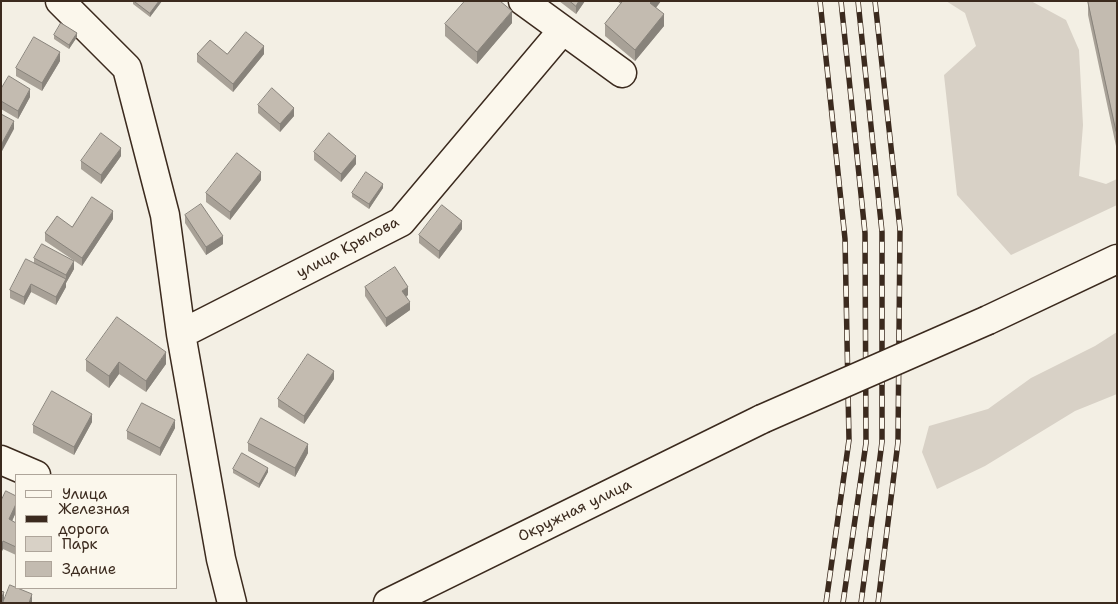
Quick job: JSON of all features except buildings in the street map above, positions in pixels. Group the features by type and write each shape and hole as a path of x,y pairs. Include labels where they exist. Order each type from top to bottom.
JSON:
{"main road":[{"path":"60,1 127,68 164,215 181,334 221,559 232,603"},
{"path":"522,1 622,73"},
{"name":"улица Крылова","path":"181,334 401,222 562,31"},
{"name":"Окружная улица","path":"388,603 762,419 988,320 1117,259"},
{"path":"1,460 34,474"}],"green space":[{"path":"946,1 1031,1 1066,20 1079,50 1083,125 1079,176 1106,184 1117,179 1117,205 1011,255 957,195 944,75 976,46 965,13"},
{"path":"1117,332 1117,394 1075,411 985,466 937,489 922,452 929,426 988,409 1031,378 1095,346"}],"railway":[{"path":"820,1 845,239 849,440 826,603"},
{"path":"841,1 865,233 866,443 843,603"},
{"path":"858,1 882,232 882,442 861,603"},
{"path":"875,1 900,229 898,442 878,603"}]}
